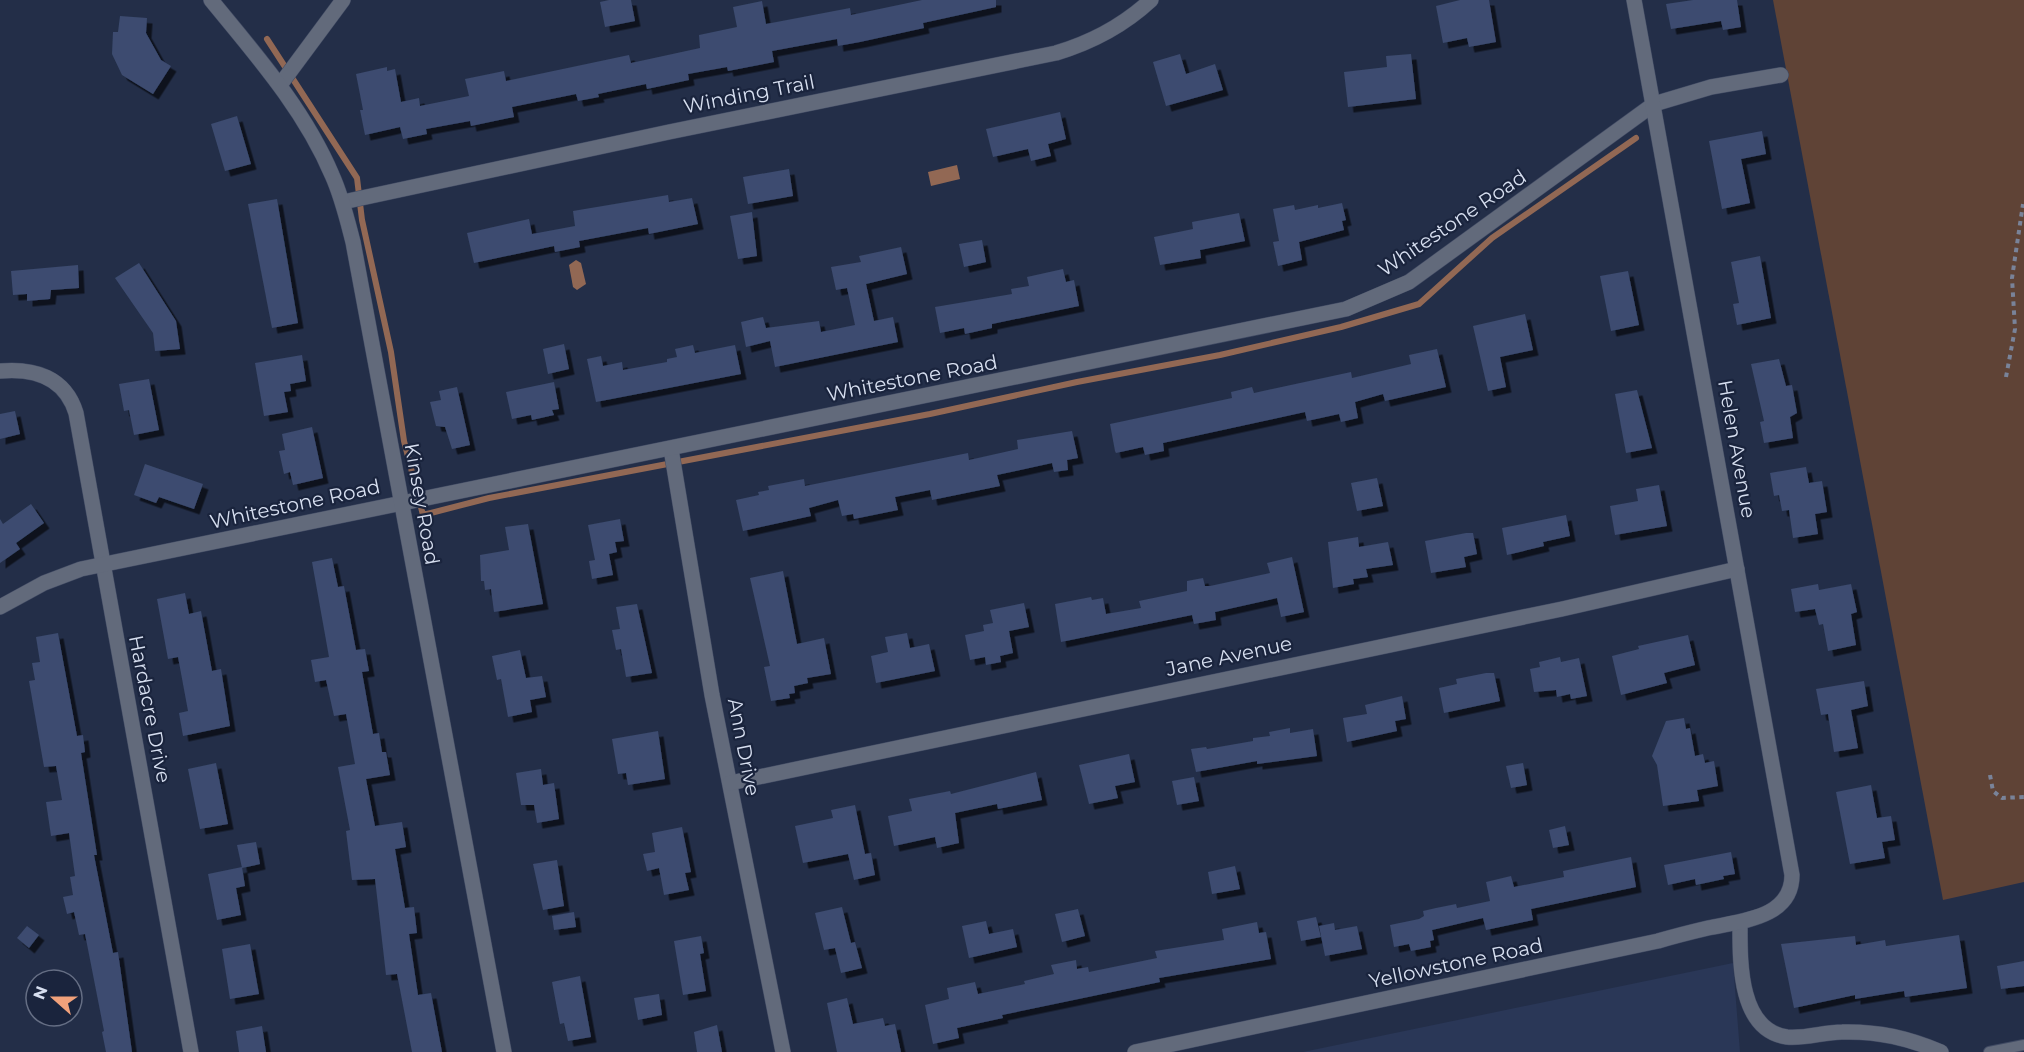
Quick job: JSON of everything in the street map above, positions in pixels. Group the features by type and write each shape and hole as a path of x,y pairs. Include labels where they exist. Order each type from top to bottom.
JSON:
{"street":[{"name":"Kinsey Road","path":"211,0 280,85 322,154 343,202 353,242 504,1052"},
{"path":"280,85 343,0"},
{"name":"Winding Trail","path":"343,202 669,132 1056,53 1098,38 1119,27 1151,0"},
{"name":"Helen Avenue","path":"1634,0 1792,875 1788,893 1781,903"},
{"name":"Whitestone Road","path":"0,607 44,583 102,565 1346,309 1409,282 1654,104 1711,87 1782,75"},
{"name":"Hardacre Drive","path":"0,372 25,371 54,380 68,394 76,413 191,1052"},
{"name":"Ann Drive","path":"671,449 730,783 783,1052"},
{"name":"Jane Avenue","path":"730,783 1551,611 1737,569"},
{"name":"Yellowstone Road","path":"1135,1052 1658,941 1711,927 1740,923 1761,916 1781,903"},
{"path":"1740,923 1740,957 1747,1001 1758,1019 1770,1030 1793,1037 1841,1032 1884,1034 1909,1039 1941,1052"}],"lane":[{"path":"1989,1052 2024,1045"}],"path":[{"path":"2006,377 2015,329 2012,278 2023,204"},
{"path":"1990,775 1993,791 2002,798 2024,797"}],"shaded area":[{"path":"1773,0 2024,0 2024,882 1943,900"},
{"path":"957,165 960,179 931,186 928,172"},
{"path":"576,260 581,263 586,284 577,290 573,287 569,265"},
{"path":"1733,963 1740,1052 1303,1052"}],"building":[{"path":"631,0 635,21 605,27 600,2"},
{"path":"922,0 996,0 996,7 923,23 924,28 860,42 838,46 837,39 772,51 774,62 728,71 727,67 688,74 689,80 647,89 646,84 598,94 599,97 578,101 576,94 512,107 514,117 471,126 470,121 426,129 427,134 403,139 400,127 365,135 356,74 387,67 387,71 395,69 401,102 419,98 420,106 469,96 465,79 504,71 506,81 629,55 631,63 700,48 699,35 737,27 733,7 762,1 766,24 850,8 851,15"},
{"path":"1460,0 1489,0 1496,42 1469,47 1467,38 1443,43 1436,6"},
{"path":"1693,0 1737,0 1741,27 1723,30 1721,21 1671,29 1666,4"},
{"path":"120,16 147,18 146,33 161,60 171,66 153,94 122,75 112,54 113,32 118,32"},
{"path":"1180,54 1186,74 1215,64 1223,90 1166,106 1153,62"},
{"path":"1411,54 1416,99 1348,107 1344,72 1387,67 1386,56"},
{"path":"1060,112 1066,139 1048,144 1051,156 1031,161 1028,149 993,157 986,129"},
{"path":"237,116 251,164 225,171 211,124"},
{"path":"1762,131 1766,154 1741,159 1750,203 1722,209 1709,141"},
{"path":"789,169 793,196 748,204 743,177"},
{"path":"668,195 669,202 692,198 698,224 649,234 648,228 579,241 580,247 555,252 554,246 474,263 467,233 529,219 532,234 575,226 573,211"},
{"path":"277,199 298,323 272,328 248,204"},
{"path":"1342,203 1346,220 1342,221 1344,230 1299,242 1302,260 1278,266 1273,242 1279,241 1273,209 1294,205 1295,210 1318,205 1318,208"},
{"path":"752,212 757,256 738,259 730,216"},
{"path":"1239,213 1245,241 1200,250 1201,258 1160,265 1154,237 1193,229 1192,222"},
{"path":"982,240 986,262 964,267 959,244"},
{"path":"901,247 907,274 866,284 874,321 893,317 898,342 775,367 770,341 746,347 741,322 758,318 763,317 766,328 819,321 821,332 855,325 847,288 836,290 831,267 861,262 859,256"},
{"path":"1760,256 1771,318 1737,325 1733,304 1739,303 1731,262"},
{"path":"139,263 176,321 180,349 155,351 153,333 115,278"},
{"path":"78,265 79,288 51,290 50,299 27,301 27,294 13,295 11,271"},
{"path":"1063,269 1066,282 1074,280 1079,306 992,324 992,328 965,334 964,328 940,333 935,307 1012,294 1011,289 1029,286 1027,277"},
{"path":"1628,271 1639,325 1611,331 1600,276"},
{"path":"1525,314 1533,350 1500,357 1506,387 1488,391 1473,326"},
{"path":"564,344 569,369 548,374 543,349"},
{"path":"693,345 695,353 735,345 741,374 596,402 587,359 601,356 603,366 622,362 623,370 667,362 667,359 677,357 675,349"},
{"path":"1437,349 1446,387 1385,401 1383,394 1355,402 1358,418 1341,422 1339,414 1307,421 1305,412 1163,443 1164,451 1145,455 1143,447 1116,453 1115,451 1110,424 1232,398 1231,392 1252,387 1254,393 1351,372 1352,378 1411,364 1409,355"},
{"path":"302,355 306,381 290,384 291,391 284,392 288,412 264,416 255,363"},
{"path":"1779,359 1786,386 1792,385 1797,413 1790,417 1793,438 1764,443 1760,422 1764,421 1751,364"},
{"path":"149,379 159,430 134,435 129,410 124,411 119,384"},
{"path":"554,382 559,409 552,410 554,415 532,420 531,415 512,419 506,392"},
{"path":"457,387 470,445 452,449 445,427 436,426 430,402 441,400 439,391"},
{"path":"1637,390 1652,448 1626,453 1615,394"},
{"path":"15,411 20,434 0,439 0,414"},
{"path":"312,427 323,478 293,485 290,472 284,474 279,451 285,450 282,434"},
{"path":"1072,431 1078,458 1067,460 1068,470 1054,472 1052,463 997,475 1000,486 932,500 930,490 895,497 898,510 854,519 853,514 842,516 838,500 809,508 811,516 743,531 736,500 759,495 758,492 769,490 768,486 804,479 805,486 968,453 969,460 1018,449 1017,440"},
{"path":"145,464 203,484 194,509 159,497 156,503 134,495"},
{"path":"1806,467 1809,483 1822,481 1827,512 1815,514 1818,534 1793,538 1789,510 1782,511 1779,495 1774,496 1770,473"},
{"path":"1377,478 1383,506 1357,511 1351,483"},
{"path":"1659,485 1667,526 1615,535 1610,506 1638,501 1636,489"},
{"path":"31,504 44,523 16,543 20,549 0,563 0,519 3,524"},
{"path":"1566,515 1570,536 1543,542 1544,546 1507,555 1502,528"},
{"path":"620,519 624,541 615,542 617,552 609,554 613,575 592,579 589,561 595,560 588,525"},
{"path":"528,524 543,604 494,612 491,589 485,590 484,581 481,581 480,555 509,550 505,527"},
{"path":"1473,533 1477,554 1464,557 1466,567 1431,573 1425,541"},
{"path":"1358,537 1359,547 1388,542 1393,565 1366,569 1368,577 1353,579 1354,584 1333,588 1328,542"},
{"path":"1292,557 1304,612 1281,617 1277,598 1215,612 1216,620 1194,624 1192,615 1061,642 1055,604 1091,597 1092,600 1103,598 1106,614 1141,608 1139,601 1187,591 1187,581 1203,578 1205,586 1210,586 1270,573 1267,563"},
{"path":"332,558 338,587 344,586 356,650 365,649 369,671 362,672 373,734 379,733 382,752 386,752 390,775 366,779 375,826 402,822 406,847 395,849 405,908 414,907 417,933 409,934 418,995 431,993 442,1052 412,1052 397,974 386,975 375,879 352,880 346,831 350,830 338,767 355,764 346,714 334,716 326,680 315,682 311,660 329,657 312,562"},
{"path":"783,571 797,644 824,638 831,674 807,678 808,683 794,686 795,693 789,694 790,698 771,701 764,667 770,666 750,578"},
{"path":"1818,584 1819,590 1851,584 1857,612 1851,614 1856,645 1828,651 1823,624 1819,625 1815,609 1795,612 1791,589"},
{"path":"185,593 189,614 201,611 212,671 221,669 230,726 183,736 179,713 188,711 178,657 168,659 157,599"},
{"path":"1024,603 1029,627 1009,631 1013,653 1000,656 1001,662 986,665 985,657 970,660 965,635 984,631 983,625 993,623 990,610"},
{"path":"637,604 652,673 626,677 621,649 616,650 612,630 620,629 616,607"},
{"path":"58,633 77,736 83,735 85,752 81,753 97,855 94,855 113,953 118,952 132,1052 106,1052 85,934 79,935 74,912 67,914 63,897 73,895 70,877 75,876 69,833 51,836 46,802 62,800 56,766 44,767 29,681 35,680 32,663 40,662 36,637"},
{"path":"907,633 910,648 929,644 935,671 876,683 871,656 888,652 885,637"},
{"path":"1688,635 1695,665 1664,673 1667,683 1621,695 1612,656 1639,649 1638,646"},
{"path":"520,650 526,678 542,676 546,697 530,700 532,712 508,717 501,679 497,680 492,656"},
{"path":"1560,657 1561,662 1579,658 1587,696 1571,699 1570,694 1557,697 1556,690 1534,692 1530,669 1540,667 1539,662"},
{"path":"1494,673 1500,701 1444,713 1439,688 1457,684 1456,679"},
{"path":"1864,681 1868,706 1851,710 1858,748 1834,752 1828,714 1821,715 1816,689"},
{"path":"1402,696 1406,719 1395,721 1397,731 1347,742 1343,718 1367,714 1365,705"},
{"path":"1684,718 1686,729 1690,728 1695,756 1703,754 1705,763 1714,761 1718,786 1697,790 1699,801 1663,806 1657,765 1652,756 1666,721"},
{"path":"1290,728 1290,733 1313,729 1317,756 1257,764 1257,761 1196,772 1191,749 1206,747 1207,749 1253,741 1253,738 1270,736 1269,732"},
{"path":"658,731 665,779 628,785 626,773 618,774 612,739"},
{"path":"1129,754 1135,782 1115,786 1118,798 1089,804 1079,765"},
{"path":"216,763 228,824 200,829 188,769"},
{"path":"1523,763 1527,785 1511,788 1506,766"},
{"path":"541,769 543,785 554,783 559,819 537,823 534,805 521,805 516,773"},
{"path":"1036,772 1042,800 998,809 997,804 955,813 959,843 937,848 935,837 894,846 888,816 912,811 909,799 950,791 951,794"},
{"path":"1194,777 1199,801 1177,805 1172,781"},
{"path":"1871,785 1877,818 1891,816 1895,840 1882,842 1885,858 1850,864 1836,792"},
{"path":"855,805 865,854 871,853 875,875 854,880 848,854 803,863 795,826 833,818 831,810"},
{"path":"1565,826 1569,845 1553,848 1549,830"},
{"path":"682,827 691,872 685,873 689,890 664,895 659,868 647,871 643,854 655,852 652,833"},
{"path":"256,842 260,864 242,868 237,845"},
{"path":"1731,852 1735,874 1723,876 1724,879 1696,885 1695,879 1668,885 1664,865"},
{"path":"1631,857 1636,887 1531,909 1533,920 1486,930 1483,918 1432,930 1434,940 1430,941 1431,947 1411,951 1409,944 1394,947 1390,925 1419,919 1424,916 1423,911 1456,904 1457,908 1490,901 1486,882 1511,876 1514,887 1564,877 1563,871"},
{"path":"557,860 564,906 543,910 533,864"},
{"path":"1235,866 1240,889 1212,894 1208,872"},
{"path":"242,867 245,886 236,888 241,915 217,920 208,874"},
{"path":"842,907 851,943 855,942 862,968 841,973 835,948 824,950 815,913"},
{"path":"1078,909 1085,936 1062,942 1055,914"},
{"path":"574,912 576,927 554,930 552,916"},
{"path":"1316,917 1321,937 1301,941 1297,921"},
{"path":"986,921 989,934 1013,929 1017,947 969,958 962,926"},
{"path":"1257,922 1259,933 1266,932 1271,959 1159,978 1160,982 1002,1015 1003,1018 957,1028 959,1038 933,1044 925,1005 949,999 947,988 975,982 978,994 1025,984 1024,981 1054,974 1051,965 1076,960 1077,969 1088,967 1089,972 1157,958 1155,951 1224,940 1222,929"},
{"path":"1334,923 1335,930 1357,926 1362,949 1325,956 1319,926"},
{"path":"27,926 39,935 29,948 17,938"},
{"path":"1959,935 1967,988 1905,997 1904,991 1855,999 1855,995 1794,1008 1781,944 1855,936 1856,945 1885,940 1886,946"},
{"path":"701,936 704,953 700,954 706,991 683,995 674,941"},
{"path":"250,944 259,994 230,999 222,949"},
{"path":"2024,961 2024,986 2001,989 1997,966"},
{"path":"580,976 591,1037 568,1041 564,1023 560,1024 552,982"},
{"path":"659,994 662,1015 638,1020 634,998"},
{"path":"847,998 853,1024 883,1018 885,1026 895,1024 901,1052 837,1052 827,1003"},
{"path":"717,1025 722,1052 697,1052 694,1032"},
{"path":"262,1026 266,1052 239,1052 236,1031"}],"waterway":[{"path":"267,39 357,178 362,220 391,352 404,441 423,515 489,498 930,414 1077,382 1220,355 1341,327 1419,304 1492,238 1636,138"}]}
